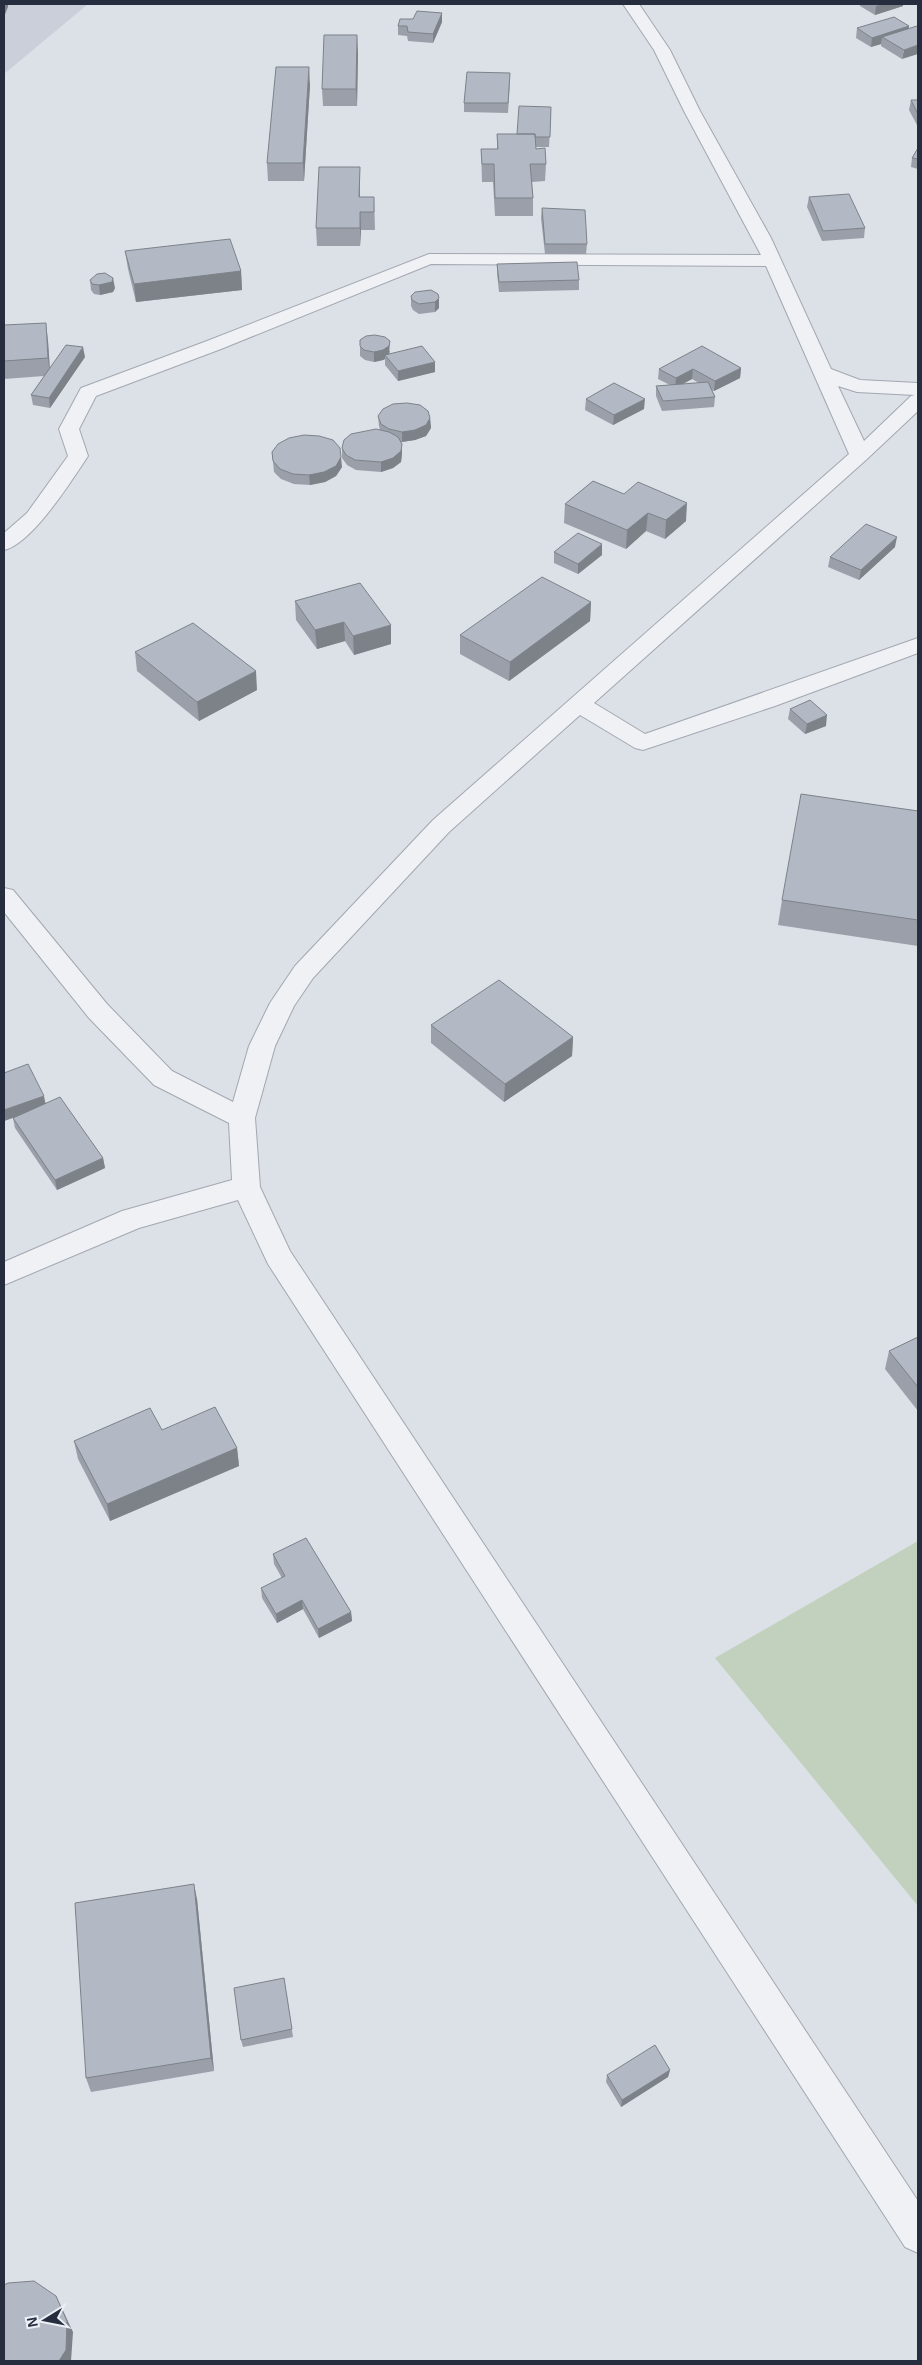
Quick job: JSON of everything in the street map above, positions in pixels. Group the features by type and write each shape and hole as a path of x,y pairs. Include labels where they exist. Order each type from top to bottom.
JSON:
{"street":[{"path":"631,4 662,50 692,111 762,238 860,455"},
{"path":"4,544 34,517 78,456 68,429 88,392 214,345 429,259 772,261"},
{"path":"824,373 857,386 918,389"},
{"path":"918,400 860,455 580,705 441,826 304,972 283,1003 262,1046 242,1118 246,1187 278,1256 918,2234"},
{"path":"580,705 643,743 767,701 918,645"},
{"path":"4,896 98,1012 163,1078 242,1118"},
{"path":"4,1274 132,1219 246,1187"}],"shaded area":[{"path":"4,4 88,4 4,74"}],"green space":[{"path":"918,1541 918,1906 715,1658"}],"building":[{"path":"417,11 442,13 433,34 408,32 407,26 398,26 400,19 413,19"},
{"path":"894,17 909,26 872,38 857,28"},
{"path":"918,26 918,45 904,50 882,37"},
{"path":"324,35 357,35 356,89 322,89"},
{"path":"276,67 309,67 303,163 267,163"},
{"path":"467,72 510,73 508,103 464,103"},
{"path":"911,100 918,100 918,114"},
{"path":"519,106 551,107 550,137 535,137 535,134 517,134"},
{"path":"497,134 535,134 536,149 545,148 546,164 530,164 533,198 495,198 494,164 482,164 481,149 498,149"},
{"path":"918,148 918,159 912,158"},
{"path":"319,167 360,167 359,197 374,197 374,212 360,212 360,228 316,228"},
{"path":"849,194 865,228 823,231 809,197"},
{"path":"542,208 585,210 587,244 545,244"},
{"path":"230,239 241,271 134,284 125,251"},
{"path":"577,262 579,280 499,282 497,264"},
{"path":"105,273 113,278 112,282 99,285 92,284 90,280 97,274"},
{"path":"431,290 438,294 439,298 435,302 419,304 412,300 411,296 415,292"},
{"path":"46,323 48,358 4,361 4,325"},
{"path":"366,336 385,337 390,341 389,346 374,352 364,350 360,346 360,340"},
{"path":"66,345 83,347 49,398 31,395"},
{"path":"422,346 435,362 398,371 385,355"},
{"path":"702,346 741,368 715,381 693,369 676,378 659,369"},
{"path":"708,382 715,397 663,401 656,386"},
{"path":"614,383 645,399 614,415 586,399"},
{"path":"407,403 420,405 428,411 430,418 426,425 415,430 402,432 389,429 381,424 378,416 383,409 393,404"},
{"path":"376,429 389,432 398,437 402,444 401,451 393,458 381,462 355,460 346,455 342,448 344,440 351,434"},
{"path":"304,435 319,436 333,440 340,448 341,457 336,466 324,472 309,475 293,474 280,469 273,461 272,452 278,444 289,438"},
{"path":"593,481 624,494 638,482 687,503 666,520 648,513 627,530 565,504"},
{"path":"866,524 897,537 861,570 830,557"},
{"path":"578,533 602,544 578,564 554,552"},
{"path":"542,577 591,602 510,662 460,635"},
{"path":"360,583 391,625 353,636 344,622 315,630 295,601"},
{"path":"193,623 256,671 197,702 135,652"},
{"path":"810,700 827,715 807,724 790,709"},
{"path":"801,794 918,811 918,920 782,900"},
{"path":"499,980 573,1037 505,1084 431,1025"},
{"path":"28,1064 44,1096 4,1110 4,1073"},
{"path":"60,1097 103,1158 55,1180 13,1118"},
{"path":"918,1337 918,1387 889,1351"},
{"path":"215,1407 237,1448 107,1504 74,1441 150,1408 162,1430"},
{"path":"306,1538 351,1612 318,1629 302,1600 276,1614 261,1588 285,1576 273,1554"},
{"path":"194,1884 211,2058 86,2078 75,1903"},
{"path":"284,1978 292,2029 241,2040 234,1988"},
{"path":"655,2045 670,2070 622,2100 607,2075"},
{"path":"34,2281 56,2296 67,2321 66,2350 59,2361 4,2361 4,2285"}]}
